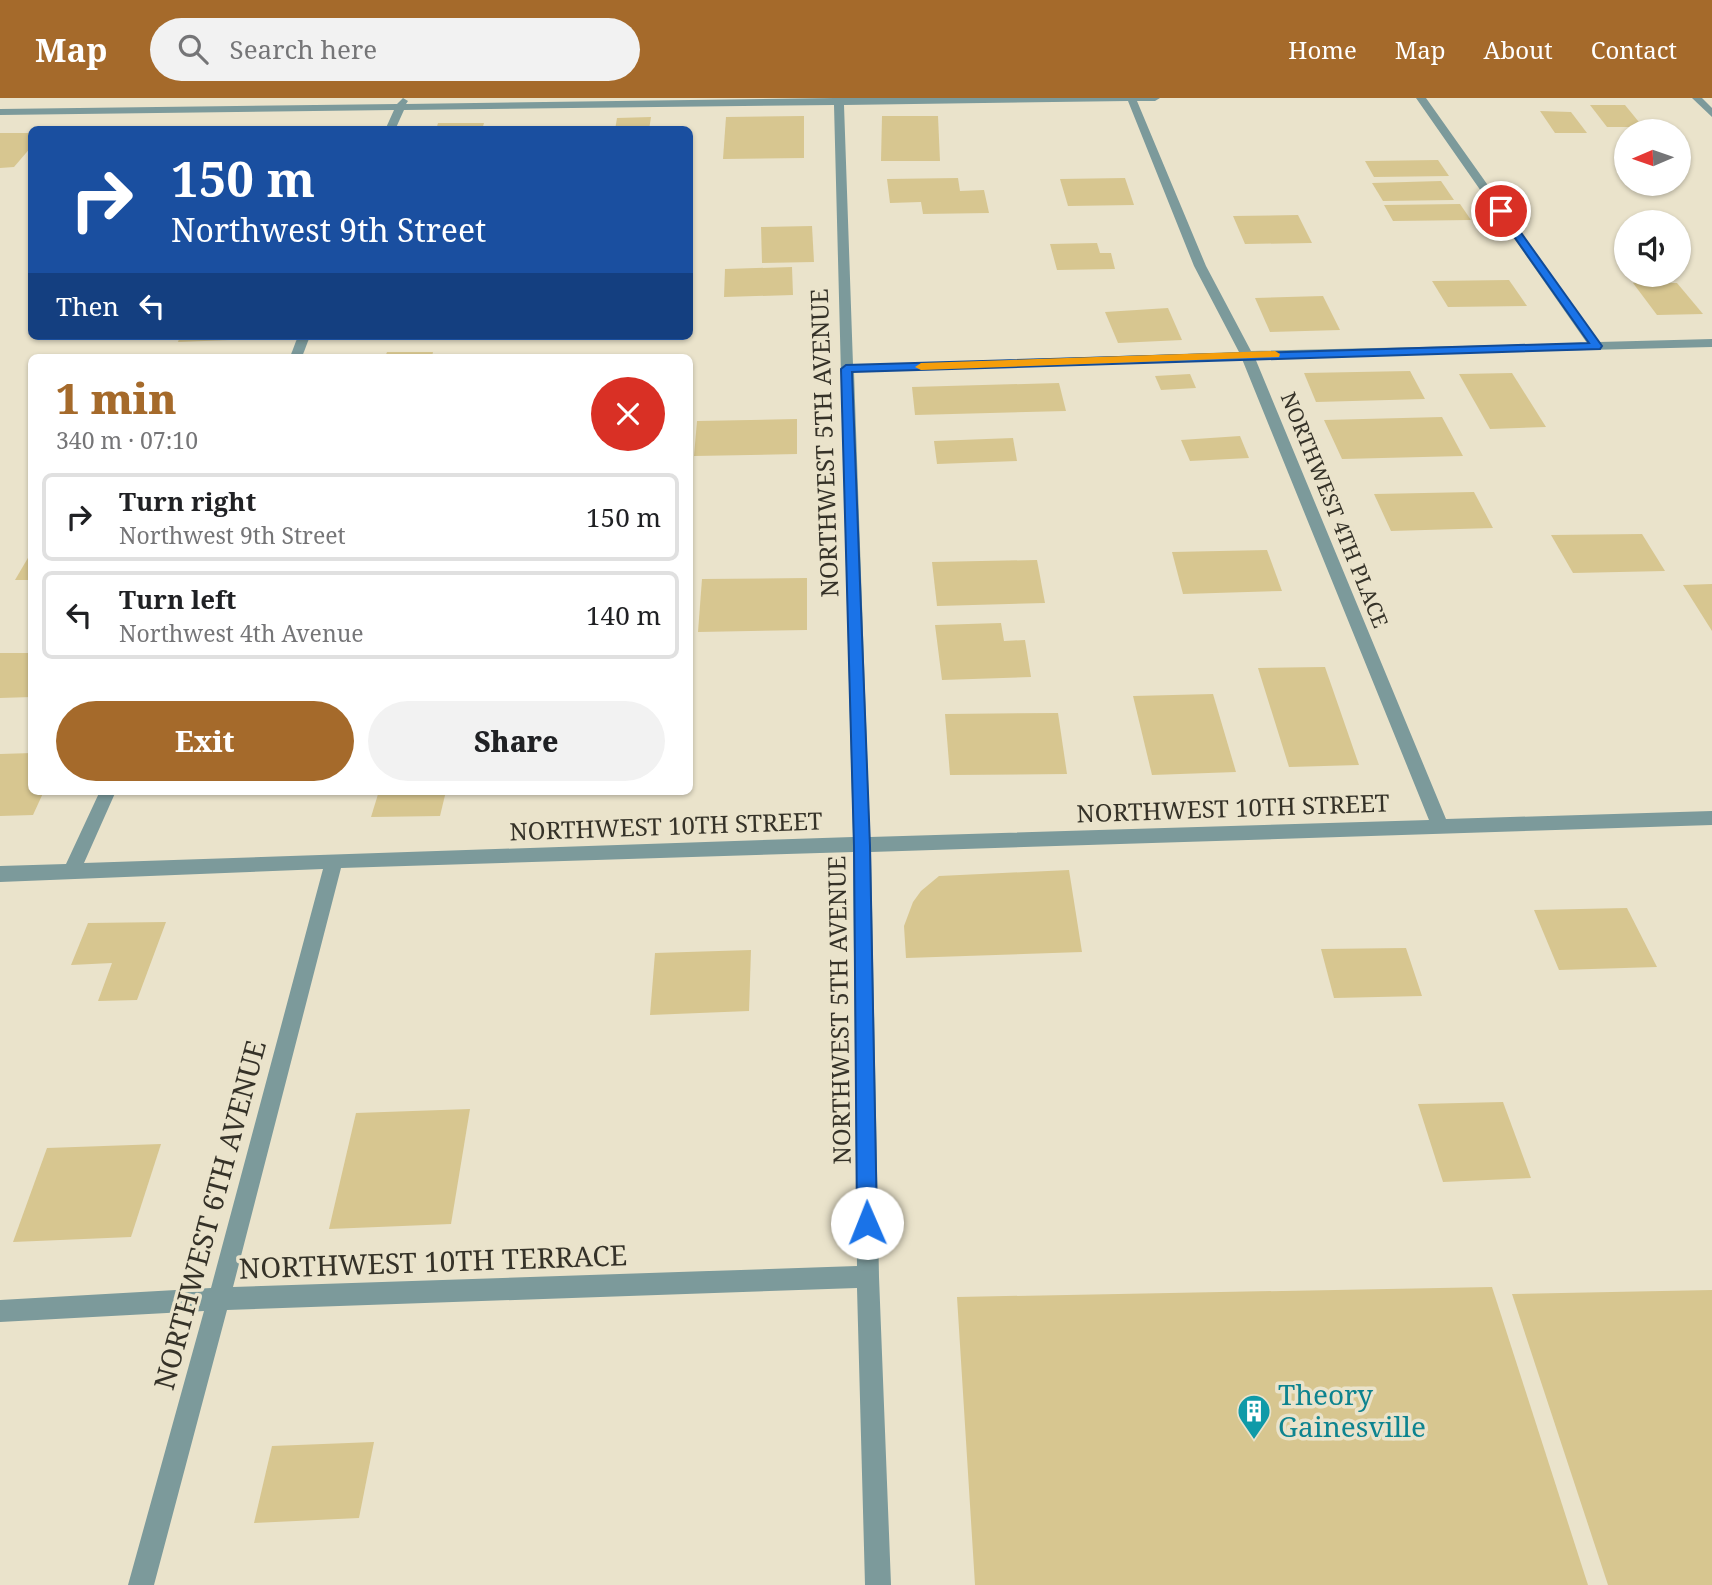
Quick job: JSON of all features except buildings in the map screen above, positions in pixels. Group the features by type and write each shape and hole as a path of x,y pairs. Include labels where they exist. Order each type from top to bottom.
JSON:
{"street":[{"path":"392,126 404,98"},
{"name":"NORTHWEST 4TH PLACE","path":"1131,98 1200,266 1247,355 1440,826"},
{"path":"0,112 1155,98"},
{"path":"1422,98 1596,346"},
{"path":"1697,98 1712,114"},
{"name":"NORTHWEST 5TH AVENUE","path":"839,100 862,846 867,1277 878,1585"},
{"path":"846,369 1712,343"},
{"path":"71,872 106,795"},
{"name":"NORTHWEST 10TH STREET","path":"0,874 1712,818"},
{"name":"NORTHWEST 6TH AVENUE","path":"141,1585 334,861"},
{"name":"NORTHWEST 10TH TERRACE","path":"0,1311 219,1299 867,1277"}],"slow traffic":[{"path":"921,367 1275,354"}],"place":[{"name":"Theory Gainesville","path":"1254,1441"}],"route":[{"path":"867,1223 862,846 846,369 1596,346 1501,211"}]}
